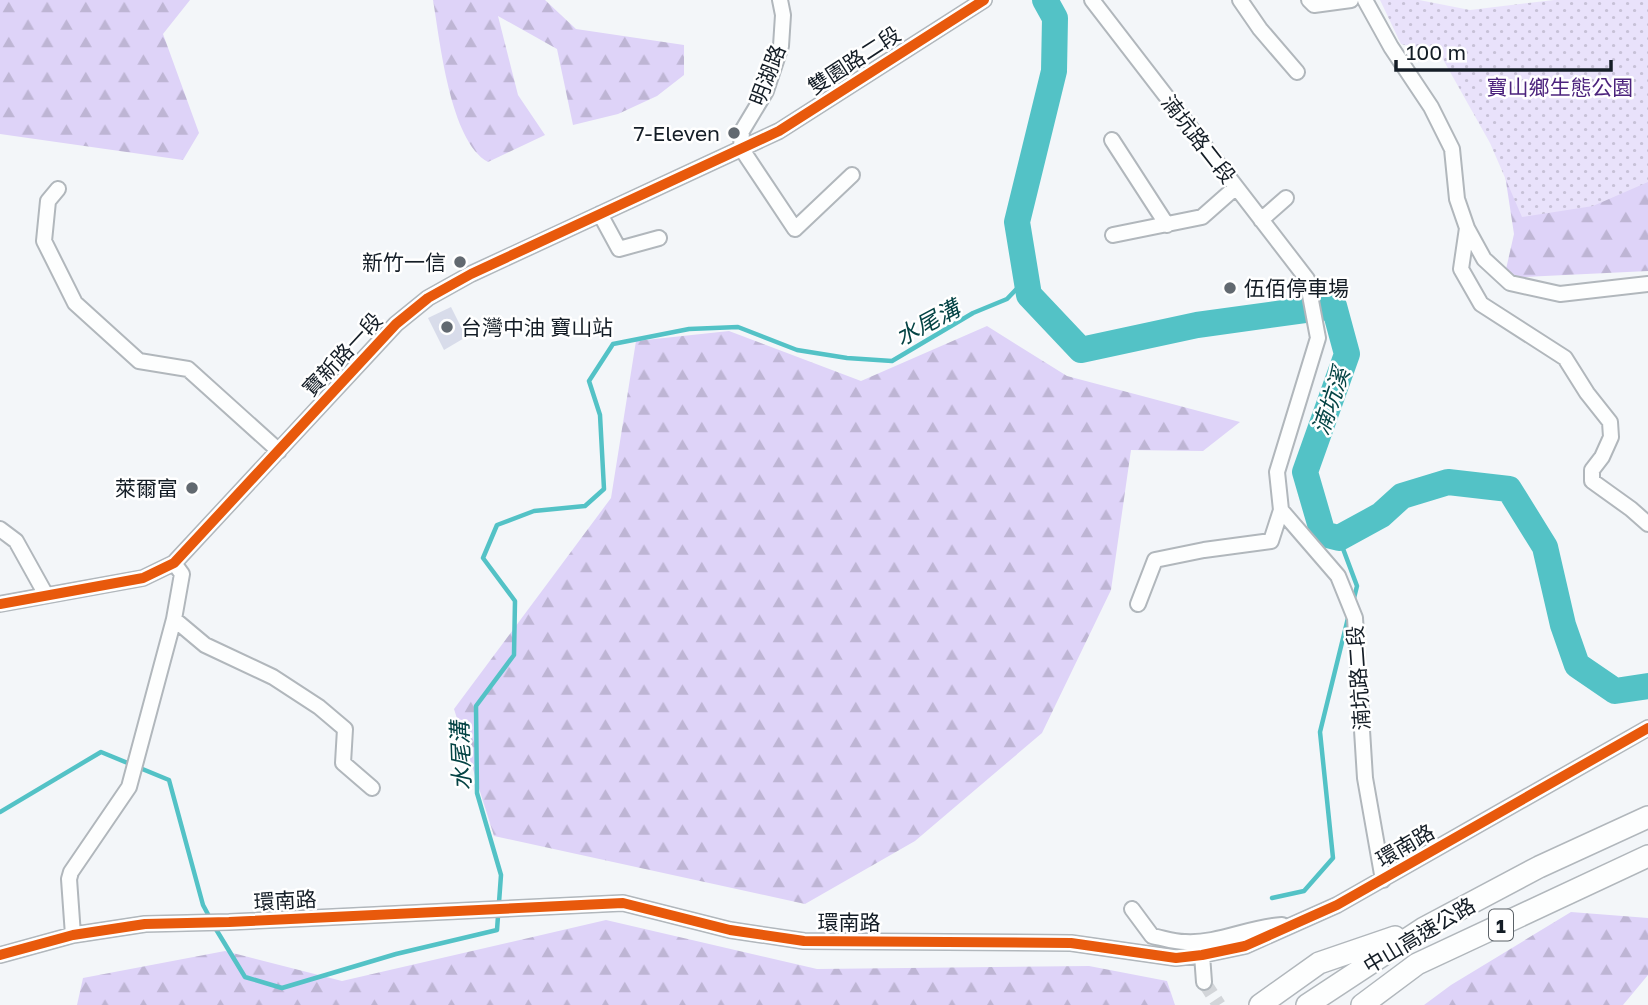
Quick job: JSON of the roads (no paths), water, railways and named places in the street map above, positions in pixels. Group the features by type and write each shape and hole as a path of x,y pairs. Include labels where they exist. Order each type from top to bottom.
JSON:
{"highway":[{"name":"中山高速公路","path":"1307,1005 1424,928 1539,867 1648,817"},
{"name":"中山高速公路","path":"1362,1005 1417,964 1648,856"},
{"path":"1260,1005 1319,963 1424,928"}],"street":[{"name":"明湖路","path":"741,148 742,131 766,90 781,46 783,15 780,0"},
{"name":"雙園路二段","path":"741,148 779,131 984,0"},
{"name":"湳坑路二段","path":"1092,0 1307,279 1318,338 1277,472 1282,510 1338,576 1354,618 1365,778 1382,880"},
{"path":"1240,0 1260,29 1297,72"},
{"path":"1309,0 1314,5 1351,0"},
{"path":"1365,0 1391,47 1431,107 1452,149 1457,199 1467,228 1484,259 1510,283 1560,294 1648,284"},
{"path":"1112,140 1167,225"},
{"path":"741,148 795,229 852,175"},
{"name":"寶新路一段","path":"0,604 143,578 174,563 396,324 428,298 471,274 741,148"},
{"path":"1113,235 1202,218 1236,187"},
{"path":"58,189 48,201 44,242 75,303 139,361 188,369 279,451"},
{"path":"1261,220 1286,198"},
{"path":"600,214 619,249 659,237"},
{"path":"1467,228 1461,269 1481,304 1565,358 1587,393 1610,422 1611,437 1602,457 1592,470 1592,481 1632,509 1648,524"},
{"path":"1138,604 1155,560 1271,541 1282,510"},
{"path":"0,529 16,541 46,595"},
{"path":"73,935 69,879 71,872 129,787 174,619 182,574 174,563"},
{"path":"174,619 205,645 273,677 319,707 345,729 343,763 372,788"},
{"name":"環南路","path":"0,955 73,935 145,924 623,903 730,930 804,941 1071,943 1176,958 1202,955 1245,946 1337,905 1648,728"},
{"path":"1132,909 1152,936 1185,942 1220,939 1264,926 1294,924"},
{"path":"1202,955 1204,982"}],"waterway":[{"name":"湳坑溪","path":"1045,0 1055,18 1054,71 1017,222 1029,295 1081,350 1197,325 1334,306 1347,354 1305,472 1323,534 1339,538 1381,515 1402,496 1448,482 1509,489 1545,547 1563,625 1577,665 1615,691 1648,686"},
{"name":"水尾溝","path":"214,926 245,977 282,988 396,954 497,930 501,875 477,793 476,706 514,655 515,601 483,558 497,525 534,511 585,506 604,489 600,415 589,381 613,344 689,329 738,327 797,350 847,358 892,361 973,313 1007,299 1026,279"},
{"path":"1339,538 1357,586 1353,602"},
{"path":"1272,898 1304,891 1333,858 1320,732 1349,614"},
{"name":"水尾溝","path":"0,812 101,752 169,780 203,905 210,918"}],"tunnel":[{"path":"1204,982 1219,1005"}],"place":[{"name":"7-Eleven","path":"734,133"},
{"name":"新竹一信","path":"460,262"},
{"name":"伍佰停車場","path":"1230,288"},
{"name":"台灣中油 寶山站","path":"447,327"},
{"name":"萊爾富","path":"192,488"}],"park label":[{"name":"寶山鄉生態公園","path":"1560,87"}]}
